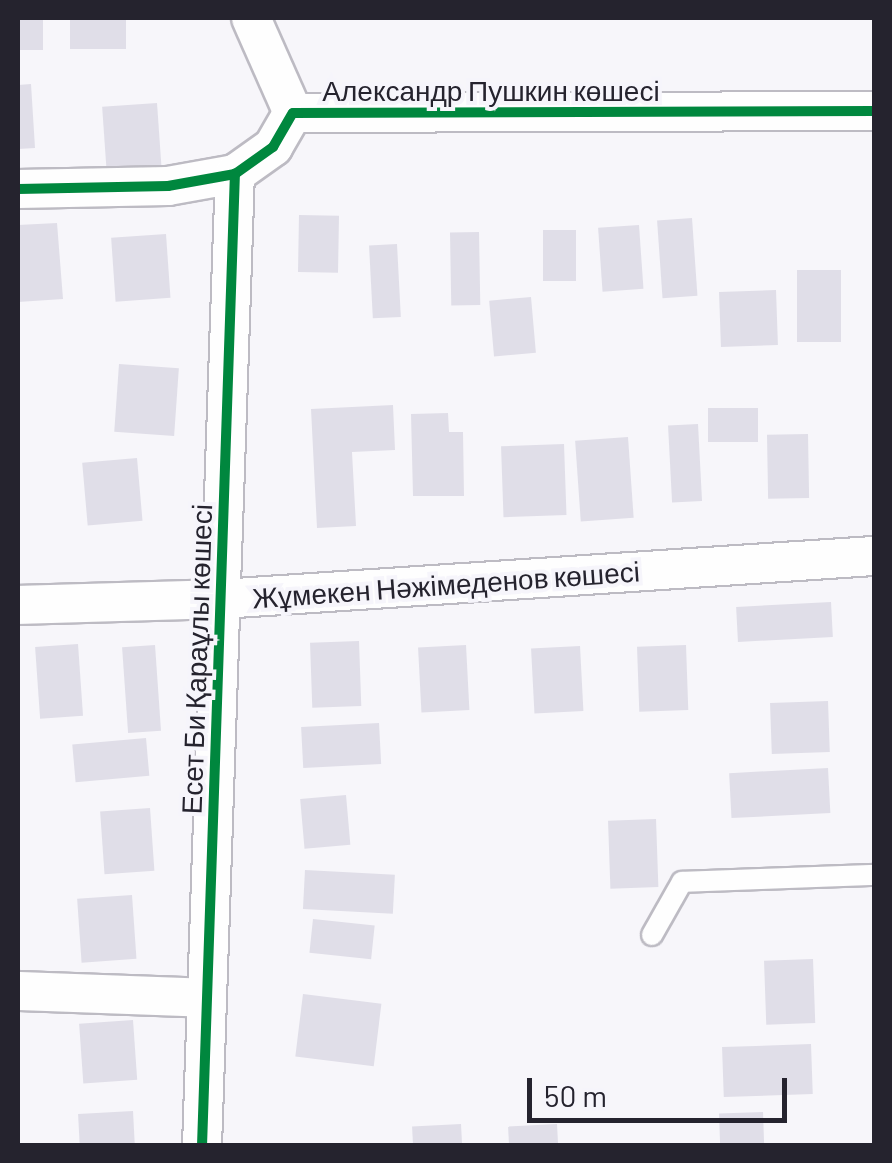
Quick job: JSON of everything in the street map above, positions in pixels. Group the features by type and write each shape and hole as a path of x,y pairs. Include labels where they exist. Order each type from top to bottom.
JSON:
{"street":[{"path":"251,18 292,113"},
{"name":"Александр Пушкин көшесі","path":"18,189 168,186 235,174 274,147 292,113 874,111"},
{"name":"Есет Би Қараұлы көшесі","path":"202,1146 235,174"},
{"name":"Жұмекен Нәжімеденов көшесі","path":"18,605 221,599 874,556"},
{"path":"18,992 206,998"}],"lane":[{"path":"652,935 682,882 874,876"}],"building":[{"path":"18,18 43,18 43,50 18,50"},
{"path":"70,18 126,18 126,49 70,49"},
{"path":"31,84 35,148 18,149 18,85"},
{"path":"157,103 161,166 107,170 102,107"},
{"path":"299,215 339,216 338,273 298,272"},
{"path":"692,218 697,296 663,298 657,220"},
{"path":"57,223 63,299 18,302 18,225"},
{"path":"639,225 643,289 603,292 598,228"},
{"path":"543,230 576,230 576,281 543,281"},
{"path":"479,232 480,305 451,305 450,233"},
{"path":"166,234 170,298 116,302 111,238"},
{"path":"397,244 401,317 373,318 369,245"},
{"path":"797,270 841,270 841,342 797,342"},
{"path":"776,290 778,345 721,347 719,292"},
{"path":"531,297 536,353 494,356 489,301"},
{"path":"119,364 179,368 174,436 114,432"},
{"path":"393,405 395,450 352,452 356,526 317,528 311,409"},
{"path":"708,408 758,408 758,442 708,442"},
{"path":"448,413 449,432 463,432 464,496 413,496 411,414"},
{"path":"698,424 702,501 672,502 668,426"},
{"path":"808,434 809,498 768,499 767,435"},
{"path":"628,437 634,518 581,521 575,441"},
{"path":"564,444 566,515 504,517 501,446"},
{"path":"137,458 142,521 88,526 82,463"},
{"path":"831,602 833,637 738,642 736,607"},
{"path":"359,641 361,706 312,708 310,643"},
{"path":"78,644 83,716 40,719 35,647"},
{"path":"155,645 161,731 128,733 122,647"},
{"path":"466,645 469,710 421,712 418,648"},
{"path":"686,645 688,710 639,712 637,647"},
{"path":"580,646 583,711 534,713 531,649"},
{"path":"828,701 830,752 772,754 770,703"},
{"path":"379,723 381,764 303,768 301,727"},
{"path":"146,738 149,776 76,782 72,744"},
{"path":"828,768 830,813 731,818 729,773"},
{"path":"346,795 350,845 305,849 300,799"},
{"path":"150,808 154,871 105,874 100,811"},
{"path":"656,819 658,887 610,889 608,821"},
{"path":"305,870 395,875 393,914 303,909"},
{"path":"132,895 136,959 82,963 77,899"},
{"path":"313,919 375,925 371,959 309,953"},
{"path":"813,959 815,1023 766,1025 764,961"},
{"path":"303,994 381,1004 374,1066 295,1057"},
{"path":"133,1020 137,1080 83,1084 79,1024"},
{"path":"811,1044 813,1094 724,1097 722,1047"},
{"path":"133,1111 135,1146 80,1146 78,1114"},
{"path":"763,1112 764,1146 720,1146 719,1114"},
{"path":"461,1124 462,1146 413,1146 412,1127"},
{"path":"557,1124 558,1146 509,1146 508,1127"}],"cycle path":[{"path":"18,189 168,186 235,174 273,147 293,113 874,111"},
{"path":"202,1146 235,174"}]}
